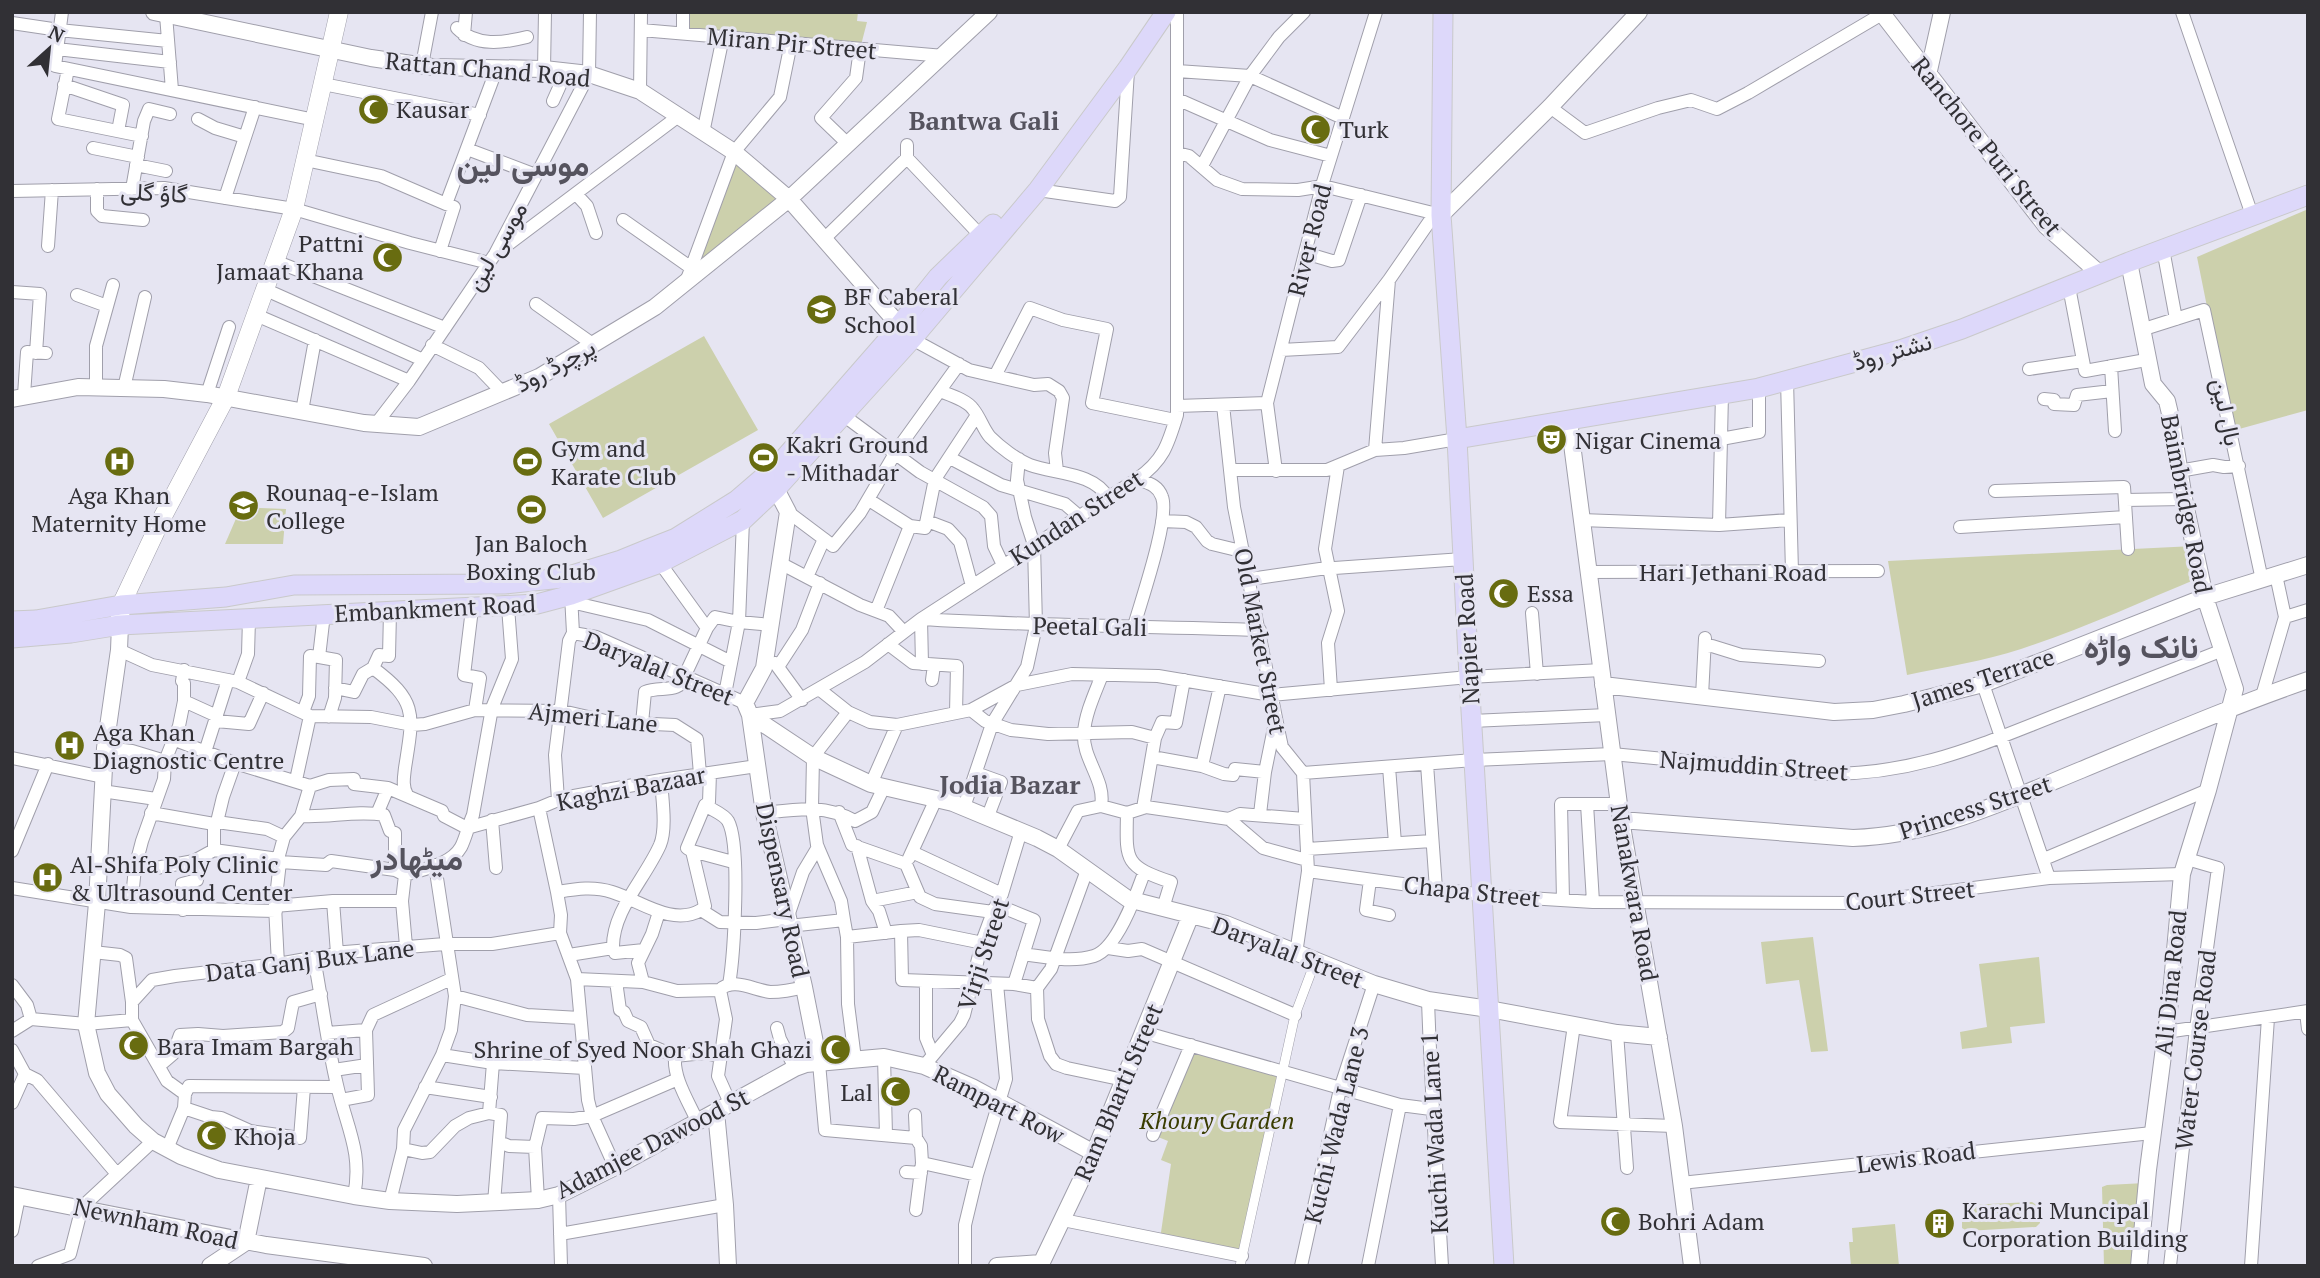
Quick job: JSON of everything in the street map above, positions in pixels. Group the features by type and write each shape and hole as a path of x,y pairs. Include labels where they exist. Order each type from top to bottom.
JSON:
{"main road":[{"path":"120,625 121,605 162,518 226,397 294,209 339,12"},
{"name":"Embankment Road","path":"12,621 36,620 121,605 226,597 294,585 504,584 562,578 621,560 677,538 737,500 781,462 1038,190 1128,68 1164,12"},
{"name":"Embankment Road","path":"12,638 120,625 508,607 571,599 660,563 743,520 776,489 843,415 906,332 938,278 982,237 1114,78 1164,12"},
{"name":"Napier Road","path":"1443,12 1441,215 1457,439 1504,1266"},
{"name":"نشتر روڈ","path":"1457,439 1759,388 1900,350 1962,329 2129,262 2308,195"}],"street":[{"path":"62,12 55,66 315,120"},
{"path":"422,65 432,12"},
{"path":"466,12 461,32 485,43 527,37"},
{"path":"544,69 545,12"},
{"name":"موسی لین","path":"376,424 409,381 492,259 589,74 590,12"},
{"path":"640,91 641,12"},
{"path":"683,12 683,33"},
{"name":"پرچرڈ روڈ","path":"18,397 96,386 207,394 376,424 419,427 539,377 655,306 688,274 789,198 989,12"},
{"name":"Kundan Street","path":"748,709 780,710 819,690 864,662 921,619 1137,480 1162,458 1170,441 1177,406 1177,12"},
{"path":"1202,166 1250,76 1279,37 1304,12"},
{"name":"River Road","path":"1276,471 1267,403 1322,186 1376,12"},
{"path":"1281,351 1338,347 1429,222 1441,215 1550,107 1639,12"},
{"path":"1928,75 1942,12"},
{"path":"2182,12 2252,215"},
{"path":"159,13 169,41 172,90"},
{"name":"Rattan Chand Road","path":"159,13 331,51 422,65 544,69 589,74 640,91 734,152 789,198 906,332"},
{"path":"1550,107 1585,133 1658,108 1692,100 1717,109 1882,13"},
{"name":"Ranchore Puri Street","path":"1882,13 2046,226 2100,274"},
{"path":"12,23 169,41"},
{"name":"Miran Pir Street","path":"641,30 944,56"},
{"path":"703,133 723,37"},
{"path":"446,204 480,115 490,68 485,43"},
{"path":"623,220 688,274 734,152 779,97 791,43"},
{"path":"57,49 170,62"},
{"path":"848,144 821,118 856,78 860,49"},
{"path":"1038,190 1101,200 1115,201 1120,197 1128,68"},
{"path":"68,69 58,119 142,136"},
{"path":"1177,71 1250,76 1343,118"},
{"path":"553,101 566,72"},
{"path":"323,84 480,115"},
{"path":"64,85 123,105 118,131"},
{"path":"1177,99 1270,140 1331,156"},
{"path":"225,198 255,107"},
{"path":"132,189 149,109 170,114"},
{"path":"492,259 680,116"},
{"path":"198,119 215,128 245,137"},
{"path":"93,148 166,171"},
{"path":"467,149 536,175"},
{"path":"825,238 907,152 982,237"},
{"path":"1177,153 1189,156 1217,180 1242,189 1298,190 1322,186 1441,215"},
{"path":"305,160 381,176 454,207 440,251"},
{"name":"گاؤ گلی","path":"12,191 164,188 294,209 440,251 492,259"},
{"path":"48,246 52,190"},
{"path":"97,190 97,211 102,216 144,220"},
{"path":"576,194 587,206 596,233"},
{"path":"1305,253 1332,261 1339,260 1361,195"},
{"path":"2163,249 2176,319"},
{"path":"275,261 445,328"},
{"name":"Baimbridge Road","path":"2129,262 2146,360 2153,384 2167,401 2205,597 2234,682 2235,696 2232,707"},
{"path":"1375,450 1389,280"},
{"path":"96,386 96,346 113,285"},
{"path":"2069,286 2085,371 2146,360"},
{"path":"264,289 423,360"},
{"path":"12,292 40,294 41,353 27,352 18,397"},
{"path":"77,295 107,306"},
{"path":"124,388 145,297"},
{"path":"536,304 594,345"},
{"path":"995,376 1030,308 1063,320 1107,329 1092,403 1175,421"},
{"name":"بال لین","path":"2141,330 2204,310 2239,466 2269,577 2285,617"},
{"path":"256,315 409,381"},
{"path":"207,394 229,327"},
{"path":"906,332 969,370 1034,386 1048,384 1059,391 1063,398 1055,453 1057,471"},
{"path":"302,411 315,340"},
{"path":"432,345 480,368 503,393"},
{"path":"2029,369 2083,361"},
{"path":"776,489 788,512 833,545 867,503 896,453 959,365"},
{"path":"2110,366 2115,431"},
{"path":"1787,380 1792,572"},
{"path":"1721,439 1759,432 1759,388"},
{"path":"940,391 972,406 990,436 1019,458 1030,465 1074,476 1103,489 1108,498"},
{"path":"2044,399 2054,400 2054,404 2074,405 2077,395 2112,391"},
{"path":"1719,525 1722,394"},
{"path":"1177,406 1267,403"},
{"name":"Old Market Street","path":"1223,405 1234,507 1282,747 1303,773"},
{"path":"843,415 896,453 905,463 983,507 991,516 994,546 1003,565"},
{"path":"867,503 910,526 925,528 935,479 977,415"},
{"name":"Nanakwara Road","path":"1569,421 1620,812 1674,1126 1692,1266"},
{"path":"1232,470 1327,470 1375,450 1457,439"},
{"path":"950,458 1001,485 1065,504 1079,516"},
{"path":"964,807 992,724 1027,667 1037,626 1034,545 1019,491 1019,458"},
{"path":"2179,471 2213,465 2239,466"},
{"path":"1331,690 1328,643 1338,611 1325,549 1338,466"},
{"path":"1134,626 1162,521 1163,499 1154,485 1137,480"},
{"path":"1995,491 2124,487 2128,550"},
{"path":"2125,500 2184,499"},
{"path":"788,512 771,625 771,663 802,700"},
{"path":"1960,527 2126,517"},
{"path":"725,694 739,622 743,520"},
{"path":"1581,520 1719,525 1789,520"},
{"path":"927,521 948,529 960,542 972,586"},
{"path":"1162,521 1186,522 1196,527 1206,547 1245,552"},
{"path":"876,611 910,526"},
{"path":"748,709 764,668 802,629 824,539"},
{"path":"1250,579 1328,569 1463,559"},
{"path":"660,563 707,628"},
{"path":"780,563 860,606 889,615 904,632"},
{"name":"James Terrace","path":"1603,678 1702,696 1834,712 1854,712 1904,704 1983,684 2205,597 2308,565"},
{"name":"Hari Jethani Road","path":"1588,572 1878,571"},
{"path":"558,800 555,755 569,641 573,633 571,599 648,620 731,662"},
{"path":"135,868 156,868 200,859 214,850 326,865 331,861 400,872 442,863 459,851 473,815 492,708 512,659 508,607"},
{"path":"472,609 464,675 480,678 475,710"},
{"path":"2262,696 2285,617 2308,610"},
{"path":"335,688 354,692 363,674 373,668 379,654 389,656 390,612"},
{"path":"1532,613 1537,674"},
{"path":"319,657 324,614"},
{"path":"642,723 645,692 654,688 677,688 683,684 698,646 715,617 771,625"},
{"path":"205,752 233,681 248,654 248,619"},
{"path":"921,619 932,680"},
{"name":"Peetal Gali","path":"921,619 1037,626 1260,630"},
{"path":"120,625 105,748 97,903 86,1024 97,1073 108,1094 136,1126 160,1145"},
{"name":"Daryalal Street","path":"573,633 596,637 725,694 813,757 878,785 964,807 1021,831 1058,849 1134,900 1226,924 1315,962 1428,1000 1617,1033 1659,1037"},
{"path":"1702,696 1705,643 1741,655 1819,661"},
{"path":"888,644 913,663 957,666 956,713"},
{"path":"119,650 152,665 233,681 306,714 371,717 412,725"},
{"name":"Najmuddin Street","path":"1303,773 1474,760 1612,754 1822,774 1855,774 1922,765 2223,650"},
{"path":"296,780 309,696 310,656 336,660 335,698 329,717"},
{"path":"373,668 393,682 411,709 412,725 404,775 407,795"},
{"path":"131,907 135,868 164,779 165,761 175,740 184,701 184,683 181,681 184,670"},
{"path":"819,690 848,712 870,722 897,725 971,710 1017,685 1072,674 1158,676 1271,695 1469,677 1537,674 1603,678"},
{"path":"1101,806 1104,794 1092,770 1084,733 1102,675"},
{"path":"1143,808 1154,738 1162,722 1176,723 1184,680"},
{"name":"Princess Street","path":"1620,812 1853,838 1878,837 1938,824 2021,795 2232,707 2308,680"},
{"path":"1983,684 2049,878"},
{"path":"1202,766 1220,686"},
{"path":"184,701 217,719 249,724 263,693"},
{"name":"Ali Dina Road","path":"2139,1266 2152,1133 2185,867 2232,707"},
{"name":"Ajmeri Lane","path":"412,725 492,708 562,711 610,722 675,725 697,739 705,774"},
{"name":"Dispensary Road","path":"748,709 764,813 819,1063"},
{"path":"971,710 985,721 1011,730 1036,733 1132,732 1154,738"},
{"path":"848,712 813,757 812,808 818,847 841,901 847,937 848,1003 855,1059"},
{"path":"1472,721 1607,715"},
{"path":"1260,814 1276,719"},
{"path":"764,813 812,808 839,812 855,821 862,819 872,812 897,725"},
{"path":"175,740 235,763 310,786 345,778 354,779 354,784 388,788 442,811 444,816 466,832"},
{"path":"105,748 132,751 165,761"},
{"path":"1152,757 1202,766 1224,774 1233,775 1235,769 1265,772"},
{"path":"12,758 48,764 102,784 156,799"},
{"path":"214,850 215,823 235,763"},
{"path":"12,851 18,823 48,764"},
{"path":"1427,764 1436,889"},
{"name":"Kaghzi Bazaar","path":"466,832 492,820 539,808 558,800 661,780 757,766"},
{"path":"1389,767 1395,843"},
{"path":"976,773 1001,782 988,816"},
{"path":"1296,954 1307,860 1303,773"},
{"path":"557,892 589,888 611,891 659,912 696,913 701,910 705,906 689,849 705,806 709,802 705,774"},
{"path":"644,950 615,953 615,925 661,842 664,815 661,780"},
{"path":"278,964 275,908 279,860 284,837 301,816 310,786"},
{"path":"377,814 388,788"},
{"path":"2044,859 2208,790"},
{"path":"906,864 936,799"},
{"path":"1563,900 1561,804 1587,804 1620,812"},
{"path":"1587,804 1593,902"},
{"path":"705,806 726,818 731,829 735,864 733,954 725,988 726,1018 718,1076 723,1107 728,1266"},
{"path":"1058,849 1078,811 1101,806 1127,813 1143,808 1229,819 1240,814 1260,814 1305,819"},
{"path":"539,808 561,915 560,933 577,979 592,1116 615,1167"},
{"path":"839,812 852,845 906,864 920,897 935,904 997,904"},
{"path":"151,813 267,829 284,837"},
{"path":"1127,813 1126,851 1130,860 1144,873 1171,882 1163,908"},
{"path":"301,816 384,815 390,831 395,833 405,946"},
{"path":"1229,819 1263,848 1307,860 1395,843 1433,841"},
{"path":"492,820 496,868"},
{"name":"Virji Street","path":"929,1060 960,1023 974,982 983,943 1021,831"},
{"path":"661,842 733,862"},
{"path":"857,846 872,901 879,911 886,933"},
{"path":"788,923 803,872 818,847"},
{"path":"912,852 997,904 1034,920 1014,984"},
{"path":"183,910 182,884 197,880 200,859"},
{"name":"Chapa Street","path":"1307,860 1370,880 1482,895 1637,902"},
{"path":"390,1200 403,1149 404,1130 442,1055 451,1030 455,996 435,865"},
{"name":"Court Street","path":"1637,902 1858,903 2049,878 2185,867"},
{"name":"Water Course Road","path":"2171,1266 2196,1029 2218,868 2185,867"},
{"path":"1087,870 1051,969 1037,988 1038,1019 1050,1056 1056,1064 1124,1080"},
{"path":"1023,954 1055,958 1097,956 1108,948 1134,900 1144,873"},
{"path":"1370,880 1366,910 1389,915"},
{"path":"12,888 97,903 183,910 275,908 333,901 402,901"},
{"path":"872,901 918,892"},
{"path":"333,901 337,953"},
{"path":"701,910 720,922 733,923 844,920"},
{"path":"643,982 638,963 659,912"},
{"name":"Ram Bharti Street","path":"1040,1265 1094,1153 1191,917"},
{"path":"847,937 919,930 983,943"},
{"path":"901,931 902,980 1014,984 1037,988"},
{"name":"Data Ganj Bux Lane","path":"132,1002 152,980 175,976 278,964 337,953 405,946 492,944 560,933"},
{"path":"569,955 613,948"},
{"path":"1108,948 1142,950 1295,1015"},
{"path":"93,952 127,958 132,1020 167,1082 185,1094"},
{"path":"314,958 339,1093 356,1149 354,1196"},
{"path":"1063,1220 1241,1261 1295,1015 1315,962"},
{"path":"38,1266 70,1254 82,1207 117,1174 160,1145 184,1108 185,1094 189,1086 304,1087 368,1095 366,1030 373,1015 452,979"},
{"path":"577,979 643,982 677,991 725,988 770,992 804,987"},
{"path":"616,981 620,1010 628,1021 640,1027 649,1045 675,1056 704,1053 719,1056"},
{"path":"926,982 926,1038 929,1060"},
{"path":"965,1266 965,1225 1006,1079 997,984"},
{"name":"Kuchi Wada Lane 3","path":"1301,1266 1340,1089 1374,984"},
{"path":"12,985 27,1005 31,1019"},
{"path":"159,1066 173,1054 180,1035 223,1036 283,1032 288,1028 293,1002 321,994"},
{"path":"455,996 527,1015 580,1017"},
{"name":"Kuchi Wada Lane 1","path":"1428,1000 1442,1266"},
{"path":"2166,1032 2307,1011 2308,1029"},
{"path":"2251,1266 2268,1018"},
{"path":"12,1031 31,1019 86,1024 132,1020"},
{"path":"1574,1025 1560,1122 1674,1126"},
{"path":"777,1028 795,1068"},
{"path":"327,1033 366,1030"},
{"path":"1143,1032 1400,1105 1432,1109"},
{"path":"1617,1033 1627,1168"},
{"path":"1153,1135 1191,1045"},
{"path":"12,1050 24,1074 37,1080 117,1174"},
{"path":"442,1055 493,1063 585,1068"},
{"path":"675,1056 678,1079 698,1123"},
{"path":"884,1057 886,1135"},
{"name":"Rampart Row","path":"819,1063 884,1057 929,1060 998,1103 1094,1153"},
{"path":"489,1113 493,1063"},
{"path":"819,1063 825,1130 916,1138"},
{"name":"Adamjee Dawood St","path":"160,1145 219,1170 354,1196 457,1204 538,1200 559,1195 615,1167 795,1068 819,1063"},
{"path":"334,1070 367,1065"},
{"path":"12,1102 24,1074"},
{"path":"538,1200 535,1147 541,1118 573,1119 592,1116 678,1079"},
{"path":"184,1108 221,1118 250,1130 300,1138 304,1087"},
{"path":"425,1087 491,1097"},
{"path":"1368,1266 1400,1105"},
{"path":"403,1149 430,1152 455,1126 469,1118 489,1113 501,1115 494,1203"},
{"path":"915,1115 916,1138 921,1146 916,1210"},
{"name":"Lewis Road","path":"1681,1183 2152,1133"},
{"path":"499,1142 509,1146 535,1147"},
{"path":"905,1172 921,1168 977,1175"},
{"path":"210,1266 246,1242 259,1178"},
{"path":"559,1195 561,1266"},
{"path":"12,1231 15,1196"},
{"name":"Newnham Road","path":"15,1196 82,1207 246,1242 424,1266"},
{"path":"560,1234 725,1205"},
{"path":"997,1266 1040,1265"}],"green space":[{"path":"684,12 858,12 857,21 867,22 860,49 683,33"},
{"path":"736,163 789,199 686,282"},
{"path":"2306,210 2308,410 2232,431 2197,257"},
{"path":"704,336 758,430 603,518 549,424"},
{"path":"238,507 286,509 283,544 225,544 238,514 235,512"},
{"path":"2194,546 2201,577 2021,649 1907,675 1888,561"},
{"path":"1813,937 1828,1051 1811,1052 1799,980 1766,984 1761,942"},
{"path":"2039,957 2045,1023 2010,1027 2012,1043 1962,1049 1960,1032 1987,1027 1979,964"},
{"name":"Khoury Garden","path":"1191,1045 1283,1071 1242,1256 1160,1239 1171,1164 1161,1160 1168,1141 1153,1135"},
{"path":"2145,1183 2136,1266 2104,1266 2102,1187"},
{"path":"2032,1202 2038,1206 2040,1223 2036,1227 1967,1231 1962,1228 1962,1209 1967,1205"},
{"path":"1895,1224 1899,1266 1851,1266 1849,1242 1853,1242 1852,1228"}],"place":[{"name":"Kausar","path":"373,109"},
{"name":"Turk","path":"1316,129"},
{"name":"Pattni Jamaat Khana","path":"387,257"},
{"name":"BF Caberal School","path":"821,310"},
{"name":"Nigar Cinema","path":"1552,440"},
{"name":"Kakri Ground - Mithadar","path":"763,458"},
{"name":"Aga Khan Maternity Home","path":"119,461"},
{"name":"Gym and Karate Club","path":"528,462"},
{"name":"Rounaq-e-Islam College","path":"243,506"},
{"name":"Jan Baloch Boxing Club","path":"531,509"},
{"name":"Essa","path":"1504,593"},
{"name":"Aga Khan Diagnostic Centre","path":"70,746"},
{"name":"Al-Shifa Poly Clinic & Ultrasound Center","path":"47,878"},
{"name":"Bara Imam Bargah","path":"134,1046"},
{"name":"Shrine of Syed Noor Shah Ghazi","path":"835,1049"},
{"name":"Lal","path":"896,1092"},
{"name":"Khoja","path":"211,1136"},
{"name":"Bohri Adam","path":"1615,1221"},
{"name":"Karachi Muncipal Corporation Building","path":"1939,1224"}],"district":[{"name":"Bantwa Gali","path":"984,120"},
{"name":"موسی لین","path":"523,164"},
{"name":"نانک واڑہ","path":"2141,646"},
{"name":"Jodia Bazar","path":"1010,784"},
{"name":"میٹھادر","path":"417,858"}]}
